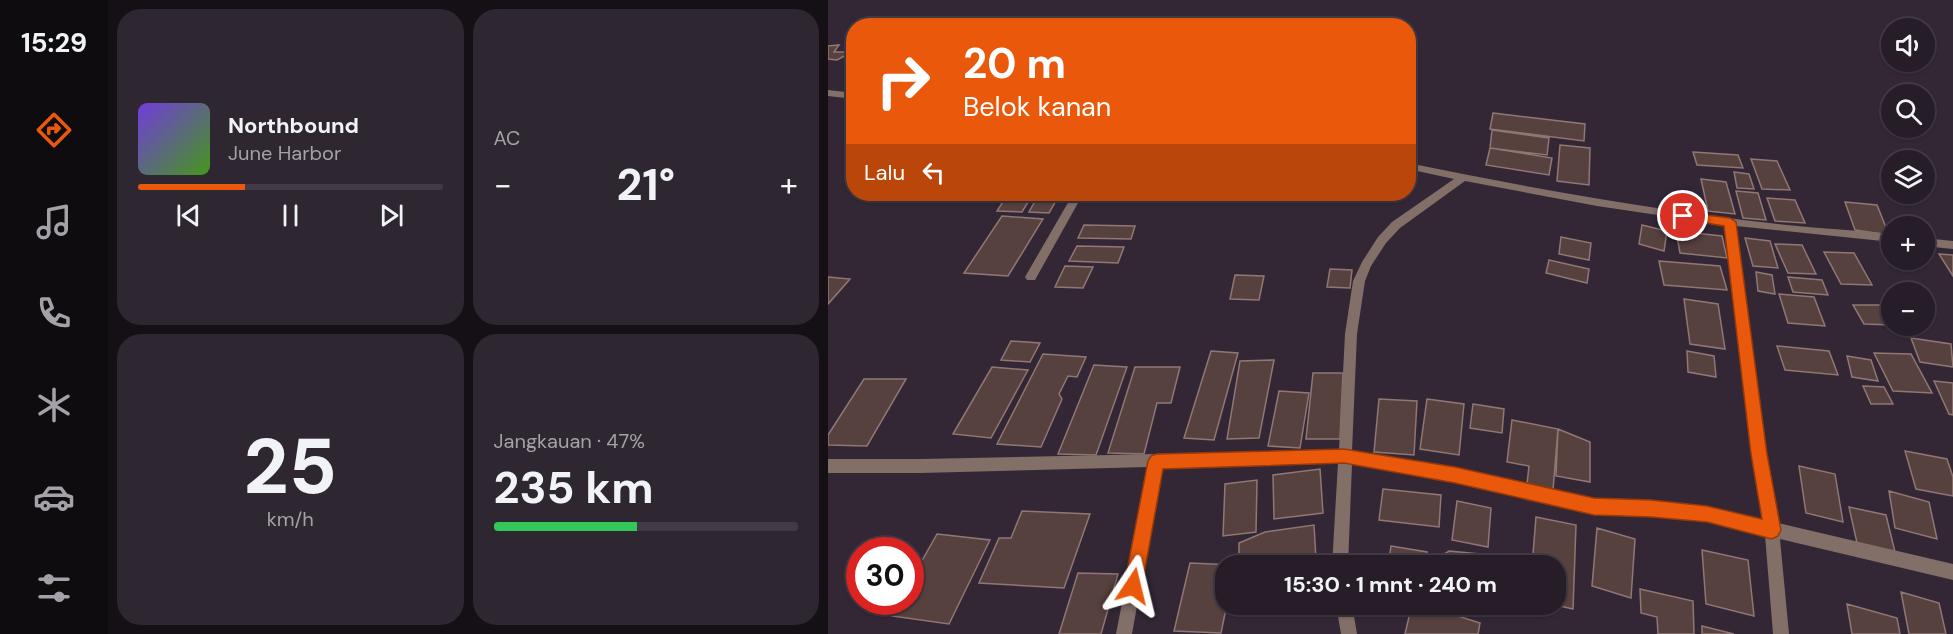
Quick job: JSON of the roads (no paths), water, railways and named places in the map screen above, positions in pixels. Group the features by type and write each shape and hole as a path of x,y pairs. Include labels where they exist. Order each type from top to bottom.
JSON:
{"street":[{"path":"828,93 846,95"},
{"path":"1416,168 1628,207 1730,222 1881,237"},
{"path":"1340,555 1351,334 1359,281 1382,240 1396,225 1462,178"},
{"path":"1031,277 1073,201"},
{"path":"1730,222 1757,442 1772,530 1781,634"},
{"path":"1935,243 1953,245"},
{"path":"828,466 1344,456 1455,475 1594,506 1696,513 1953,572"},
{"path":"1124,634 1156,461"},
{"path":"1346,615 1349,634"}]}
